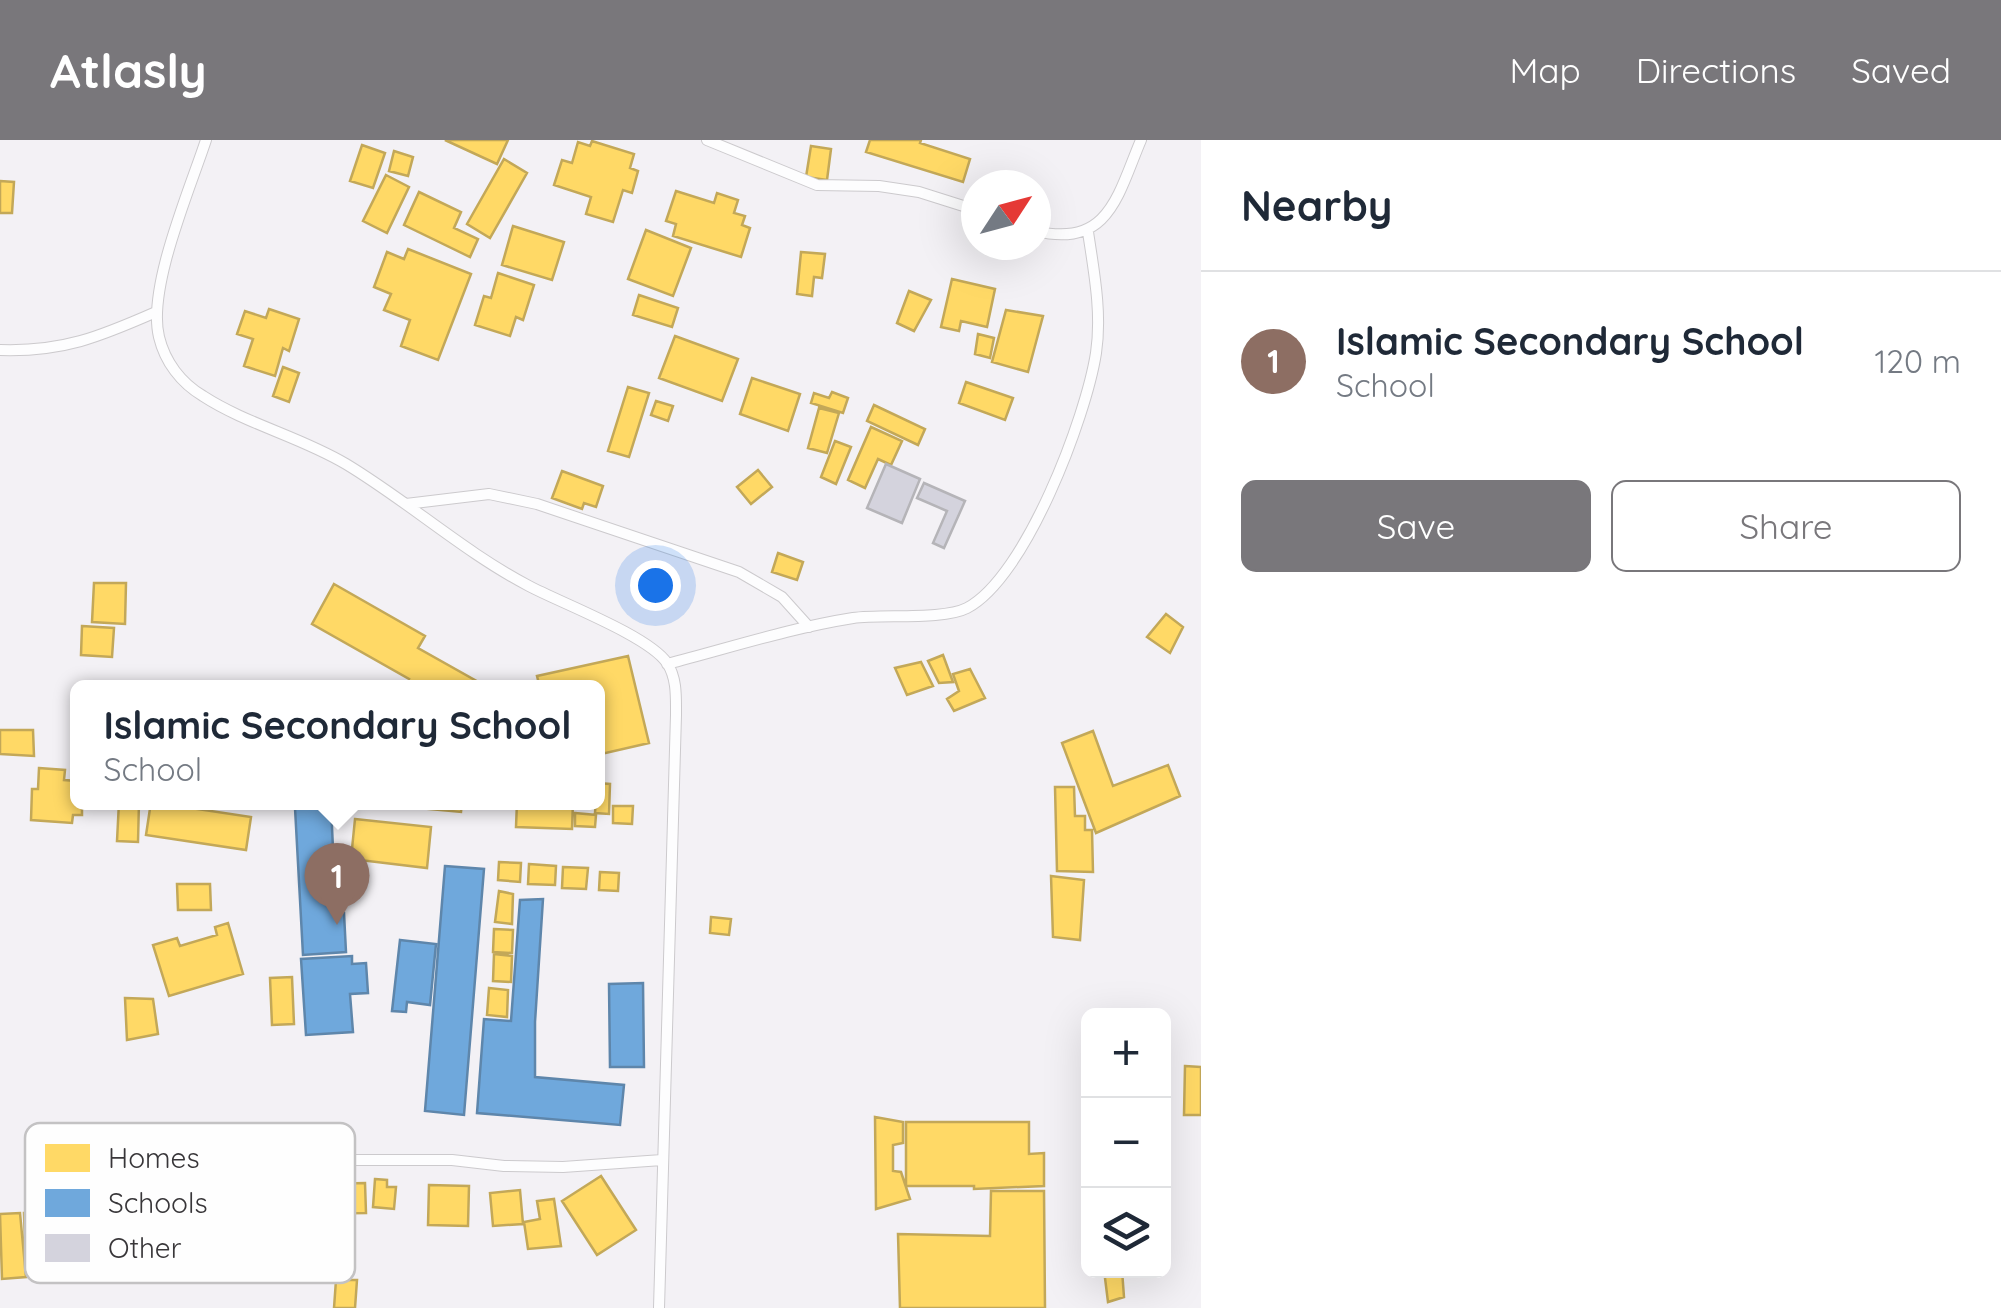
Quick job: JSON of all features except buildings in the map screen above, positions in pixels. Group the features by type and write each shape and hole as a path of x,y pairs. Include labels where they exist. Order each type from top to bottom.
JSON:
{"lane":[{"path":"206,140 167,258 156,312 165,356 181,379 204,397 331,456 524,584 649,646 667,664 676,688 676,714 659,1308"},
{"path":"707,140 816,185 878,186 919,192 961,205"},
{"path":"1051,234 1066,236 1088,232 1105,218 1141,140"},
{"path":"667,664 854,618 964,609 987,593 1032,530 1084,403 1096,351 1098,292 1088,232"},
{"path":"0,350 54,350 106,334 156,312"},
{"path":"405,504 489,494 537,504 739,572 782,597 809,627"},
{"path":"355,1160 452,1160 563,1168 662,1160"}],"place":[{"name":"Islamic Secondary School","path":"337,925"}]}
